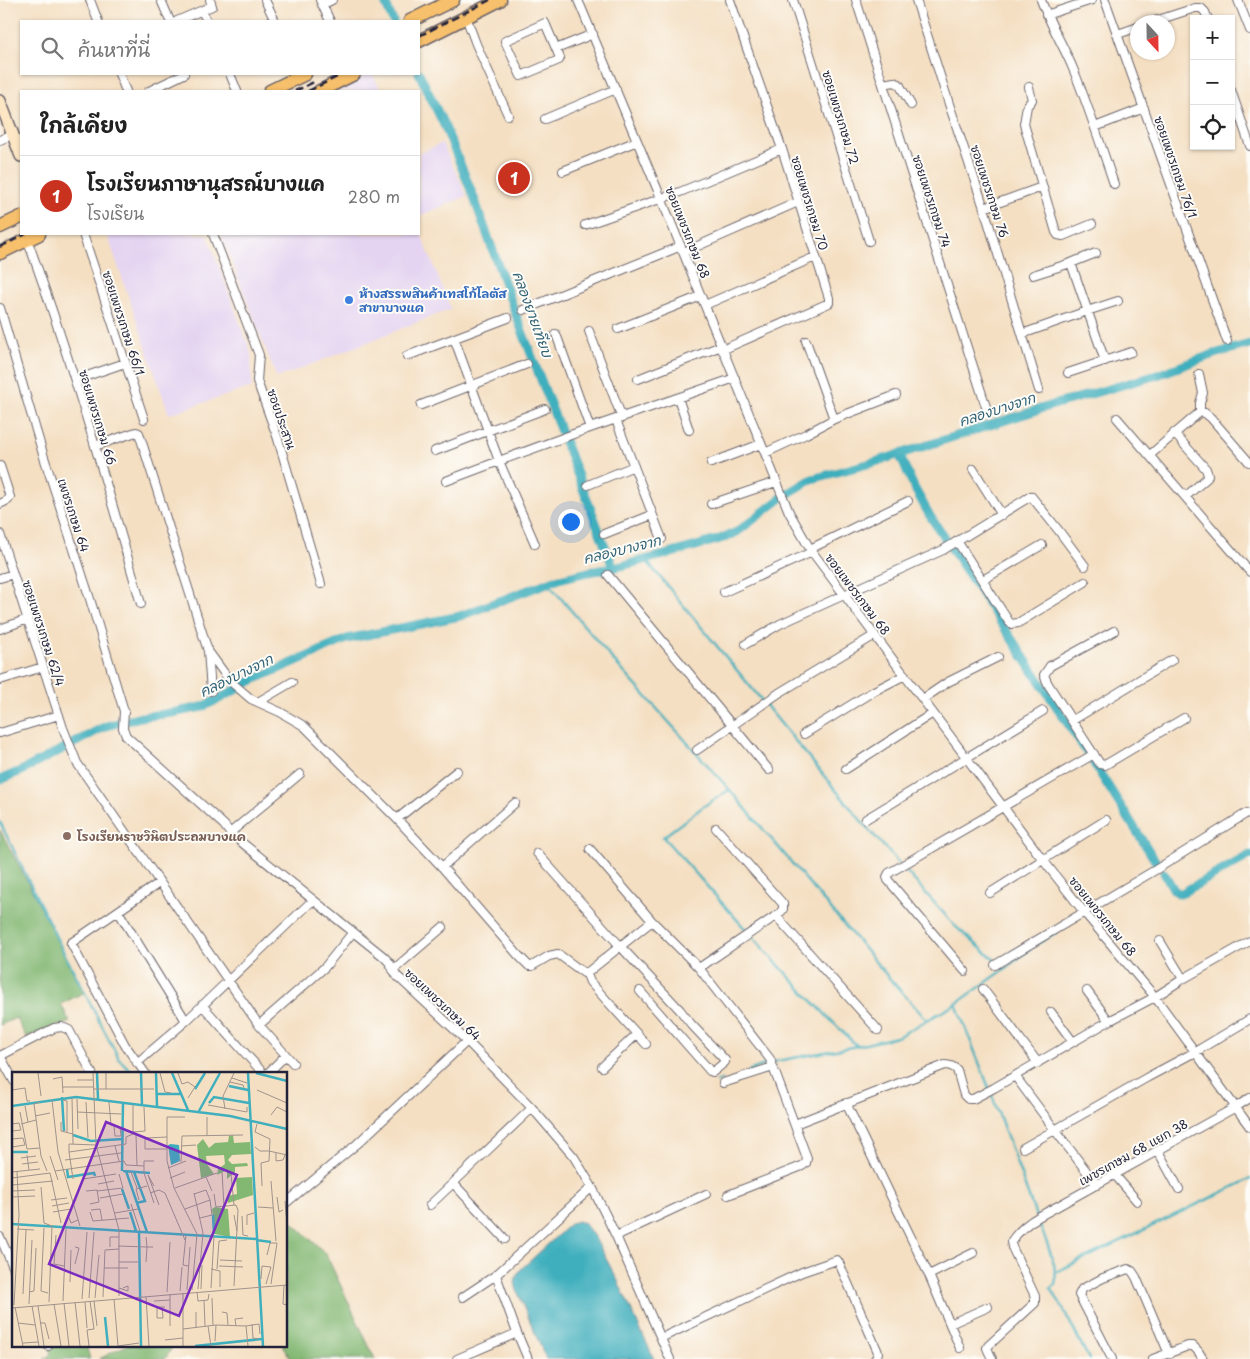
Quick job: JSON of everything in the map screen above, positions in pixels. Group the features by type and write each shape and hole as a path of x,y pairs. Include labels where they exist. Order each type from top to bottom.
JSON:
{"main road":[{"path":"412,20 453,0"},
{"path":"420,41 500,0"},
{"path":"272,90 301,75"},
{"path":"322,90 352,75"},
{"path":"0,102 20,153"},
{"path":"0,228 20,218"},
{"path":"0,253 33,237"}],"street":[{"path":"90,0 98,20"},
{"path":"161,0 170,20"},
{"path":"180,20 212,6 210,0"},
{"path":"265,0 275,20"},
{"path":"330,20 321,2 332,0"},
{"name":"ซอยเพชรเกษม 68","path":"578,0 702,296 789,512 811,550 1043,860 1155,997 1250,1127"},
{"name":"ซอยเพชรเกษม 70","path":"722,348 829,303 782,149 730,0"},
{"name":"ซอยเพชรเกษม 72","path":"793,0 869,241"},
{"name":"ซอยเพชรเกษม 74","path":"856,0 986,410"},
{"name":"ซอยเพชรเกษม 76","path":"916,0 984,208 1039,390"},
{"path":"1041,0 1046,15 1074,69 1114,184"},
{"path":"1046,15 1092,0"},
{"name":"ซอยเพชรเกษม 76/1","path":"1105,0 1227,341"},
{"path":"1238,0 1250,30"},
{"path":"1174,15 1195,8 1202,8 1206,15"},
{"path":"202,11 206,20"},
{"path":"466,17 508,115"},
{"path":"545,23 556,49 560,56 559,60 521,76 505,41 545,23"},
{"path":"1118,34 1130,30"},
{"path":"556,49 592,34"},
{"path":"118,75 126,90"},
{"path":"151,90 182,75"},
{"path":"230,75 237,90"},
{"path":"883,84 894,82 899,84 912,105"},
{"path":"1029,87 1032,100 1027,106 1024,124 1056,232 1058,235 1063,236 1092,224"},
{"path":"544,119 616,89"},
{"path":"1235,102 1250,146"},
{"path":"1095,127 1144,108"},
{"path":"0,140 13,134"},
{"path":"563,171 638,141"},
{"path":"585,225 680,192 782,149"},
{"path":"984,208 1042,187"},
{"path":"523,310 798,202"},
{"name":"ซอยเพชรเกษม 66/1","path":"84,235 144,419"},
{"name":"ซอยประสาน","path":"213,235 259,355 257,381 278,439 321,584"},
{"name":"ซอยเพชรเกษม 66","path":"33,237 142,604"},
{"path":"1033,276 1096,253"},
{"path":"705,305 815,257"},
{"path":"1071,263 1106,361"},
{"path":"618,329 702,296"},
{"path":"1022,334 1118,301"},
{"name":"เพชรเกษม 64","path":"0,308 43,454 124,711 123,728"},
{"path":"407,356 508,318"},
{"path":"588,331 634,466 662,539"},
{"path":"556,334 590,428"},
{"path":"454,338 499,461 535,544"},
{"path":"806,341 834,419"},
{"path":"638,379 722,348"},
{"path":"1068,373 1131,352"},
{"path":"75,380 125,362"},
{"path":"421,405 527,364"},
{"path":"1199,374 1203,392 1200,412"},
{"path":"446,481 580,431 735,378"},
{"path":"765,453 834,419 896,395"},
{"path":"678,398 689,430"},
{"path":"435,452 544,409"},
{"path":"1150,455 1200,412"},
{"path":"1200,412 1205,413 1211,418 1249,462"},
{"path":"1117,418 1250,572"},
{"path":"95,446 136,432 139,433 208,651 211,691"},
{"path":"1174,433 1206,469 1208,475 1207,478 1185,496"},
{"path":"710,463 761,444"},
{"path":"0,466 10,497 0,504"},
{"path":"588,485 634,466"},
{"path":"973,469 1002,515"},
{"path":"711,504 778,485"},
{"path":"746,644 780,624 943,550 1032,496 1086,566"},
{"path":"724,592 908,501"},
{"path":"604,534 652,515"},
{"name":"ซอยเพชรเกษม 62/4","path":"0,534 59,715 73,754 82,771 259,1025 293,1063"},
{"path":"955,542 1012,624 1018,623 1085,582"},
{"path":"982,580 1042,545"},
{"path":"0,578 13,574"},
{"path":"608,575 769,770"},
{"path":"0,628 28,619"},
{"path":"1114,631 1050,666 1044,675 1100,764 1105,765 1184,718"},
{"path":"696,750 754,709 875,635"},
{"path":"208,651 230,681 255,700 304,726 397,819 529,966 549,956 558,954 584,973 586,972"},
{"path":"923,699 948,682 998,657"},
{"path":"1073,720 1172,660"},
{"path":"0,680 43,667"},
{"path":"804,734 872,692 905,675"},
{"path":"255,700 292,682"},
{"path":"866,819 1043,711"},
{"path":"846,769 933,713"},
{"path":"0,733 59,715"},
{"name":"ซอยเพชรเกษม 64","path":"123,728 126,736 230,833 383,956 397,976 467,1041 532,1108 574,1157 592,1187 616,1236 670,1359"},
{"path":"965,971 887,877 889,873 1004,808 1094,754"},
{"path":"397,819 457,771"},
{"path":"230,833 300,774"},
{"path":"442,867 515,802"},
{"path":"995,965 1157,869 1246,813"},
{"path":"990,893 1106,820"},
{"path":"699,968 780,913 784,904 716,828"},
{"path":"590,849 652,921 699,968 772,1063 807,1158 806,1163 728,1195"},
{"path":"537,853 725,1062 713,1072 710,1071 640,991"},
{"path":"143,1072 125,1045 71,943 159,883"},
{"path":"137,1064 186,1021 313,900"},
{"path":"118,911 186,1021"},
{"path":"776,916 878,1030"},
{"path":"586,972 652,921"},
{"path":"393,970 443,927"},
{"path":"259,1025 325,967 353,932"},
{"path":"1160,940 1183,979"},
{"path":"795,1124 945,1065 950,1065 957,1070 964,1095 968,1099 973,1099 1109,1021 1155,997 1250,941"},
{"path":"586,972 590,982 646,1044"},
{"path":"983,989 1038,1063"},
{"path":"1086,990 1109,1021"},
{"path":"202,1005 262,1072"},
{"path":"1051,1012 1073,1042"},
{"path":"1023,1148 1195,1052 1250,1019"},
{"path":"12,1077 0,1056 54,1028 62,1027 69,1030 91,1072"},
{"path":"602,1067 637,1034"},
{"path":"288,1202 357,1144 467,1041"},
{"path":"269,1072 286,1055"},
{"path":"723,1083 772,1063"},
{"path":"1015,1076 1097,1185"},
{"name":"เพชรเกษม 68 แยก 38","path":"992,1359 987,1348 988,1346 1035,1301 1035,1296 1011,1242 1014,1238 1031,1221 1236,1108 1250,1098"},
{"path":"846,1103 929,1275 960,1348"},
{"path":"430,1205 532,1108"},
{"path":"1158,1151 1179,1189"},
{"path":"1115,1174 1138,1201"},
{"path":"454,1184 506,1239"},
{"path":"463,1297 496,1276 592,1187"},
{"path":"616,1236 706,1194"},
{"path":"0,1237 12,1264"},
{"path":"929,1275 973,1253"},
{"path":"661,1338 802,1272 837,1260 878,1352 875,1359"},
{"path":"1112,1359 1079,1295 1082,1289 1089,1285 1103,1278 1128,1270 1132,1271 1136,1277 1169,1354"},
{"path":"496,1276 528,1359"},
{"path":"950,1324 988,1307"},
{"path":"457,1359 517,1333"},
{"path":"1152,1359 1188,1346 1193,1346 1203,1359"}],"shaded area":[{"path":"367,75 373,75 381,90 337,90"},
{"path":"442,143 467,196 420,216 420,153"},
{"name":"ห้างสรรพสินค้าเทสโก้โลตัส สาขาบางแค","path":"420,232 451,309 277,378 221,235 420,235"},
{"path":"107,235 207,235 251,353 252,387 169,414"}],"green space":[{"path":"0,830 85,992 61,1004 70,1022 26,1037 16,1018 0,1025"},
{"path":"288,1218 326,1254 375,1359 291,1359 283,1346 288,1346"},
{"path":"49,1346 86,1346 90,1359 44,1359 51,1354"},
{"path":"125,1346 173,1346 165,1359 99,1359"}],"water":[{"path":"578,1221 585,1224 595,1238 618,1281 654,1359 546,1359 518,1293 515,1284 516,1279 520,1270 571,1223"}],"waterway":[{"name":"คลองยายเทียบ","path":"384,0 393,20"},
{"name":"คลองยายเทียบ","path":"420,75 445,127 473,195 516,315 613,568"},
{"name":"คลองบางจาก","path":"0,780 23,770 106,726 141,717 202,707 251,681 347,639 460,616 555,580 613,568 720,539 737,532 784,496 812,479 875,462 1053,405 1157,375 1214,354 1250,344"},
{"path":"899,454 930,516 1086,751"},
{"path":"645,559 863,823 955,926 1005,969"},
{"path":"548,583 614,661 729,789 927,1020"},
{"path":"1093,762 1156,862"},
{"path":"729,790 663,837 783,970 857,1046"},
{"path":"0,822 60,945 119,1059 132,1072"},
{"path":"1164,873 1174,890 1180,894 1250,855"},
{"path":"749,1071 772,1062 897,1037 956,1004 1031,948 1057,932"},
{"path":"956,1004 1054,1264 1056,1279 1055,1284 1050,1289 1059,1301 1089,1359"},
{"path":"717,1082 722,1080"},
{"path":"1056,1272 1250,1179"}],"railway":[{"path":"420,35 490,0"},
{"path":"310,90 341,75"},
{"path":"297,90 314,82"},
{"path":"0,247 24,235"}],"place":[{"name":"โรงเรียนภาษานุสรณ์บางแค","path":"514,178"},
{"name":"ห้างสรรพสินค้าเทสโก้โลตัส สาขาบางแค","path":"349,300"},
{"name":"โรงเรียนราชวินิตประถมบางแค","path":"67,836"}]}
